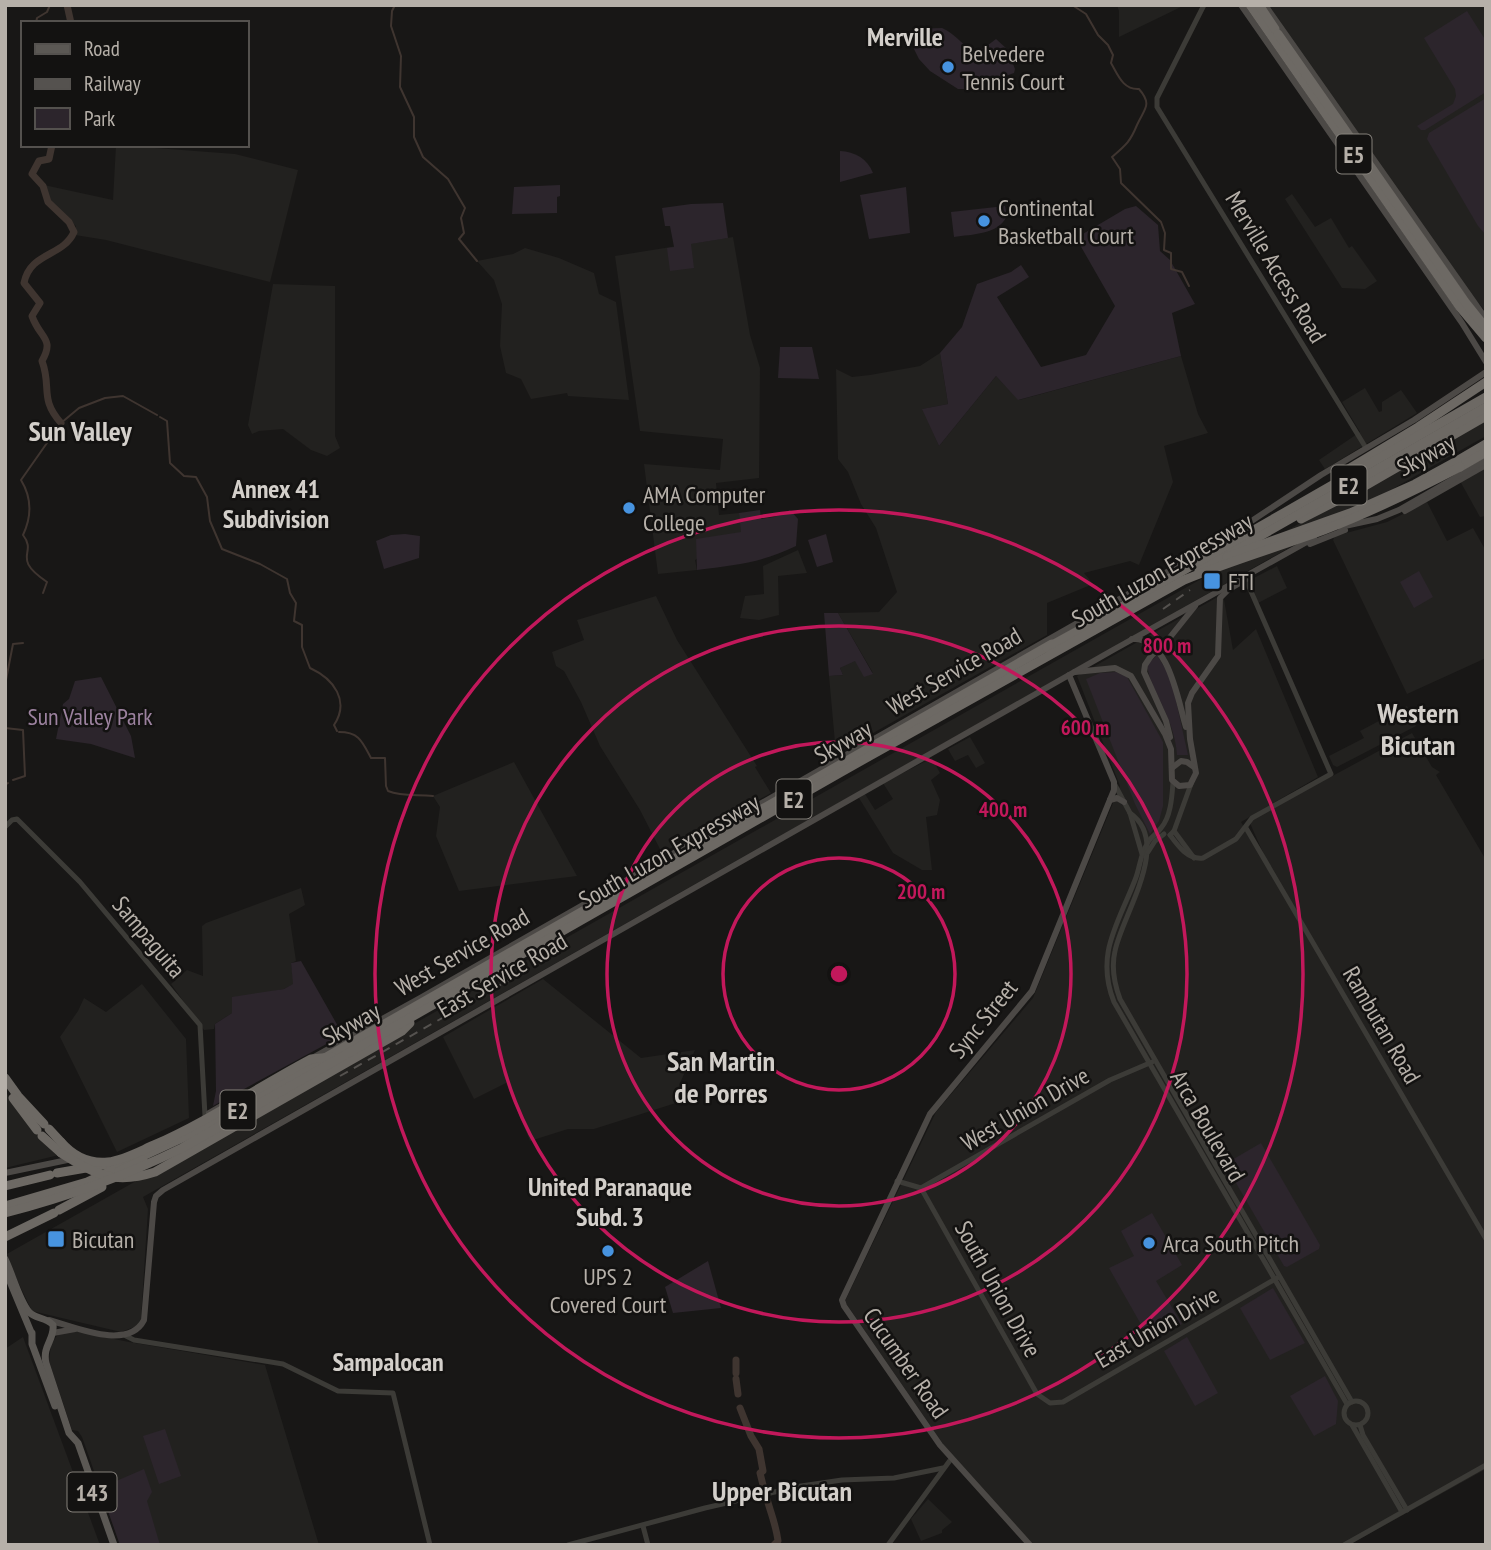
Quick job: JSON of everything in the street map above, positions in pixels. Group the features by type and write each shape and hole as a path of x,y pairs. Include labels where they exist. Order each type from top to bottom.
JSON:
{"highway":[{"name":"E5","path":"1250,5 1426,253 1486,328"},
{"name":"E5","path":"1259,5 1469,320 1486,338"},
{"path":"1306,500 1319,488 1486,382"},
{"name":"South Luzon Expressway","path":"5,1210 87,1182 212,1123 1486,397"},
{"name":"South Luzon Expressway","path":"5,1210 102,1186 198,1141 1486,407"},
{"path":"1213,563 1321,509 1486,416"},
{"name":"Skyway","path":"5,1210 59,1199 144,1167 182,1148 1129,609 1184,580 1220,565 1322,531 1379,508 1459,464 1486,444"},
{"name":"Skyway","path":"5,1210 87,1184 195,1135 1127,603 1219,560 1368,505 1486,452"},
{"path":"5,1078 61,1153 102,1175 119,1178 141,1176 169,1165 336,1071 402,1031 420,1014"},
{"path":"5,1088 43,1130 77,1157 95,1162 117,1160 178,1133 311,1059 332,1057"},
{"path":"5,1186 53,1174 142,1158"},
{"path":"5,1237 102,1186"}],"main road":[{"path":"1241,5 1485,353"},
{"path":"1265,5 1486,319"},
{"path":"1472,337 1486,362"},
{"name":"West Service Road","path":"5,1174 64,1160 113,1159 207,1115 420,998 1192,558 1414,421 1486,372"},
{"name":"East Service Road","path":"1194,767 1189,700 1219,654 1220,598 1228,590 1328,535 1401,513 1486,463"},
{"name":"East Service Road","path":"126,1336 139,1328 144,1320 154,1202 156,1196 163,1191 1198,601 1326,531 1377,519 1399,510 1486,463"},
{"path":"1171,749 1166,721 1144,672 1145,665 1198,601"},
{"path":"1132,639 1149,643 1168,666 1190,739"},
{"name":"East Service Road","path":"1072,673 1115,668 1127,673 1161,724 1171,749 1172,768"},
{"path":"1072,673 1115,785 1110,800"},
{"path":"1181,761 1194,767 1196,776 1191,784 1181,787 1173,782 1170,775 1172,768 1181,761"},
{"path":"1110,800 1117,798 1124,802"},
{"name":"Sync Street","path":"899,1178 937,1104 1032,990 1110,800"},
{"name":"Cucumber Road","path":"899,1178 842,1303 951,1460 1030,1545"},
{"name":"143","path":"5,1259 27,1310 53,1325 52,1336 44,1352 46,1363 69,1433 78,1443 112,1545"},
{"name":"143","path":"5,1271 32,1332 32,1344 48,1388 65,1432 74,1445 112,1545"},
{"path":"81,1329 39,1340 32,1332 34,1322 44,1319 114,1336 126,1336"}],"street":[{"name":"Merville Access Road","path":"1204,5 1156,104 1366,449"},
{"path":"1168,830 1194,858 1203,858 1236,839 1252,818 1331,774 1246,580"},
{"name":"Arca Boulevard","path":"1168,830 1173,782"},
{"name":"Arca Boulevard","path":"1145,853 1168,830 1191,784"},
{"path":"1115,785 1130,813 1145,853"},
{"path":"1130,813 1139,821 1147,843"},
{"name":"Sampaguita","path":"5,827 17,819 80,881 200,1026 207,1115"},
{"name":"Rambutan Road","path":"1246,828 1486,1239"},
{"name":"Arca Boulevard","path":"1168,830 1147,843 1109,944 1105,965 1108,987 1114,1002 1152,1062 1350,1403"},
{"name":"West Union Drive","path":"921,1188 1110,1080 1152,1062"},
{"path":"899,1178 910,1180 921,1188"},
{"name":"South Union Drive","path":"921,1188 1037,1394 1050,1403"},
{"name":"East Union Drive","path":"1050,1403 1063,1402 1277,1277"},
{"path":"126,1336 134,1340 283,1364 338,1391 393,1393 430,1545"},
{"path":"1352,1425 1360,1425 1367,1418 1367,1410 1362,1403 1350,1403 1344,1416 1405,1511"},
{"path":"1360,1425 1405,1511"},
{"path":"888,1545 951,1460"},
{"path":"1344,1545 1486,1465"},
{"path":"568,1545 802,1486 842,1480 894,1478 943,1468"},
{"path":"643,1525 648,1545"}],"shaded area":[{"path":"1117,5 1185,5 1119,37"},
{"path":"1267,5 1486,5 1486,312 1474,298"},
{"path":"116,147 235,154 298,170 270,282 106,240 75,235 76,226 49,202 44,185 113,200"},
{"path":"1292,194 1315,227 1331,218 1349,248 1352,246 1377,281 1365,289 1342,288 1285,199"},
{"path":"733,237 750,335 760,368 759,478 716,483 719,515 739,513 742,532 695,560 697,570 658,574 644,464 720,470 723,439 640,431 615,256"},
{"path":"525,248 559,258 594,273 599,294 616,302 629,400 568,396 567,393 531,399 521,379 506,373 500,346 502,304 494,280 477,261 513,254"},
{"path":"273,284 335,286 335,436 340,448 327,456 311,450 283,429 252,434 248,425"},
{"path":"940,353 948,404 923,409 939,446 996,376 1019,400 1181,356 1198,414 1208,433 1164,446 1173,482 1139,565 1130,561 1084,573 1093,584 1047,603 1047,635 836,754 829,676 843,675 840,668 855,660 873,673 838,613 879,612 897,592 876,528 861,504 848,472 838,459 836,369 852,377 870,375 920,366"},
{"path":"1365,388 1379,412 1382,411 1382,402 1401,390 1417,413 1325,469 1319,460 1360,432 1342,402"},
{"path":"1486,418 1486,436 143,1197 148,1209 141,1319 137,1326 121,1332 32,1311 5,1255"},
{"path":"1486,467 1486,516 1480,517 1460,481"},
{"path":"1427,502 1447,541 1473,528 1486,551 1486,658 1407,694 1333,540 1335,536 1387,522"},
{"path":"798,550 807,573 778,576 779,615 759,620 740,618 745,596 764,594 763,566"},
{"path":"1277,566 1287,588 1258,603 1250,580"},
{"path":"1223,594 1233,650 1256,629 1318,777 1241,822 1272,873 1249,821 1412,733 1432,767 1440,772 1436,775 1486,860 1486,1469 1349,1545 1034,1545 954,1460 845,1302 936,1112 1033,998 1120,786 1077,676"},
{"path":"656,596 677,640 757,766 755,767 771,793 662,853 640,810 600,746 564,671 556,666 552,652 584,640 577,620"},
{"path":"1407,706 1416,726 1337,767 1333,765 1329,756 1364,738 1360,731"},
{"path":"970,737 985,763 976,768 968,755 955,761 948,749"},
{"path":"932,758 940,773 931,780 940,800 937,815 926,817 932,870 922,870 893,853 859,798 865,794 875,810 893,799 883,783"},
{"path":"514,762 577,876 459,891 436,836 440,807 433,796"},
{"path":"301,888 305,905 289,914 296,961 291,963 294,984 284,989 251,996 215,1024 214,1029 204,1030 171,984 187,970 203,976 202,926"},
{"path":"543,979 641,1058 695,1050 680,1083 679,1102 594,1129 568,1129 530,1141 506,1083 474,1099 443,1037"},
{"path":"142,984 186,1039 189,1118 117,1152 60,1037 84,998 106,1012"},
{"path":"5,1091 36,1132 59,1155 5,1168"},
{"path":"75,1331 265,1365 319,1545 120,1545 82,1437 78,1431 72,1430 49,1361 51,1345 56,1337 60,1333"},
{"path":"23,1337 100,1545 5,1545 5,1349"},
{"path":"928,1499 952,1522 942,1533 921,1541 911,1519"}],"green space":[{"path":"1467,11 1486,41 1486,92 1421,130 1417,126 1453,104 1456,96 1455,89 1424,38"},
{"path":"942,28 972,49 979,49 996,39 1007,49 1014,73 969,89 958,89 930,71 913,47 912,29"},
{"path":"1486,98 1486,235 1478,226 1427,139 1429,133"},
{"path":"840,151 860,157 873,173 840,182"},
{"path":"560,185 557,213 512,214 514,187"},
{"path":"906,187 910,233 869,239 860,195"},
{"path":"723,203 728,238 691,244 694,268 670,271 667,248 674,247 670,226 665,226 662,208"},
{"path":"1005,206 1007,216 997,227 954,237 951,212"},
{"path":"1136,206 1158,225 1160,251 1170,260 1195,304 1172,313 1181,356 1018,400 996,376 939,446 922,409 948,404 940,353 962,327 977,284 1011,272 1021,265 1029,277 997,297 1041,367 1086,355 1115,306 1076,238 1125,209"},
{"path":"780,347 812,347 819,379 778,378"},
{"path":"760,510 761,519 790,510 798,519 796,546 759,560 697,570 696,539 741,532 739,513"},
{"path":"826,534 833,562 817,567 808,540"},
{"path":"391,535 420,536 419,558 384,569 376,541"},
{"path":"1419,571 1433,597 1414,608 1400,582"},
{"path":"824,613 838,613 873,674 864,677 855,661 840,668 843,675 829,676"},
{"path":"1157,655 1171,678 1188,755 1177,755 1170,724 1150,676 1147,665"},
{"path":"1116,672 1127,677 1163,742 1163,806 1159,821 1150,834 1135,804 1086,679 1100,673"},
{"name":"Sun Valley Park","path":"101,677 131,736 135,758 91,744 56,739 63,704 69,699 75,681"},
{"path":"301,961 343,1035 213,1106 216,1091 215,1024 232,1013 232,997 284,989 293,984 291,963"},
{"path":"1261,1143 1320,1245 1319,1249 1287,1267 1225,1164"},
{"path":"1152,1213 1182,1265 1156,1281 1182,1324 1151,1342 1109,1268 1134,1256 1121,1231"},
{"path":"708,1261 721,1308 673,1313 665,1287"},
{"path":"1273,1288 1305,1343 1270,1360 1240,1308"},
{"path":"1187,1337 1218,1393 1195,1406 1164,1351"},
{"path":"1325,1376 1338,1401 1336,1424 1314,1436 1290,1396"},
{"path":"165,1429 181,1476 159,1484 143,1436"},
{"path":"144,1469 152,1492 147,1501 160,1545 120,1545 100,1488"}],"waterway":[{"path":"36,21 47,12 50,5"},
{"path":"67,5 71,21"},
{"path":"395,5 391,26 401,56 400,87 414,117 414,137 423,157 448,179 465,208 461,218 464,233 459,239 477,261"},
{"path":"1072,5 1086,14 1098,35 1108,45 1113,55 1111,63 1122,81 1133,89 1139,89 1146,99 1146,107 1132,135 1112,157 1120,169 1121,183 1161,222 1165,233 1164,250 1171,253 1171,269 1182,272 1189,286"},
{"path":"52,147 49,159 39,161 32,174 43,186 48,202 69,222 74,232 62,246 33,265 24,283 40,303 32,316 47,343 42,361 48,400 61,423"},
{"path":"43,593 47,582 36,574 27,561 28,547 23,535 30,507 21,480 61,423 79,408 105,398 123,396 157,415"},
{"path":"160,417 167,421 170,463 184,476 196,477 207,497 210,521 222,549 260,564 287,579 290,593 296,603 294,621 302,625 302,647 310,668 326,678 340,699 339,716 334,725 337,731"},
{"path":"5,685 13,644 23,643"},
{"path":"5,728 23,730 25,776 13,780"},
{"path":"339,732 356,736 371,758 385,758 388,791 433,796"},
{"path":"736,1360 736,1373"},
{"path":"736,1379 738,1394"},
{"path":"740,1408 759,1449 764,1489"},
{"path":"767,1499 778,1541 774,1545"}],"railway":[{"path":"1163,609 1190,590"},
{"path":"340,1076 541,962"}],"place":[{"name":"Belvedere Tennis Court","path":"948,67"},
{"name":"Continental Basketball Court","path":"984,221"},
{"name":"AMA Computer College","path":"629,508"},
{"name":"FTI","path":"1212,581"},
{"name":"Bicutan","path":"56,1239"},
{"name":"Arca South Pitch","path":"1149,1243"},
{"name":"UPS 2 Covered Court","path":"608,1251"}],"district":[{"name":"Merville","path":"905,36"},
{"name":"Sun Valley","path":"80,430"},
{"name":"Annex 41 Subdivision","path":"276,503"},
{"name":"Western Bicutan","path":"1418,728"},
{"name":"San Martin de Porres","path":"721,1076"},
{"name":"United Paranaque Subd. 3","path":"610,1201"},
{"name":"Sampalocan","path":"388,1361"},
{"name":"Upper Bicutan","path":"782,1490"}]}
